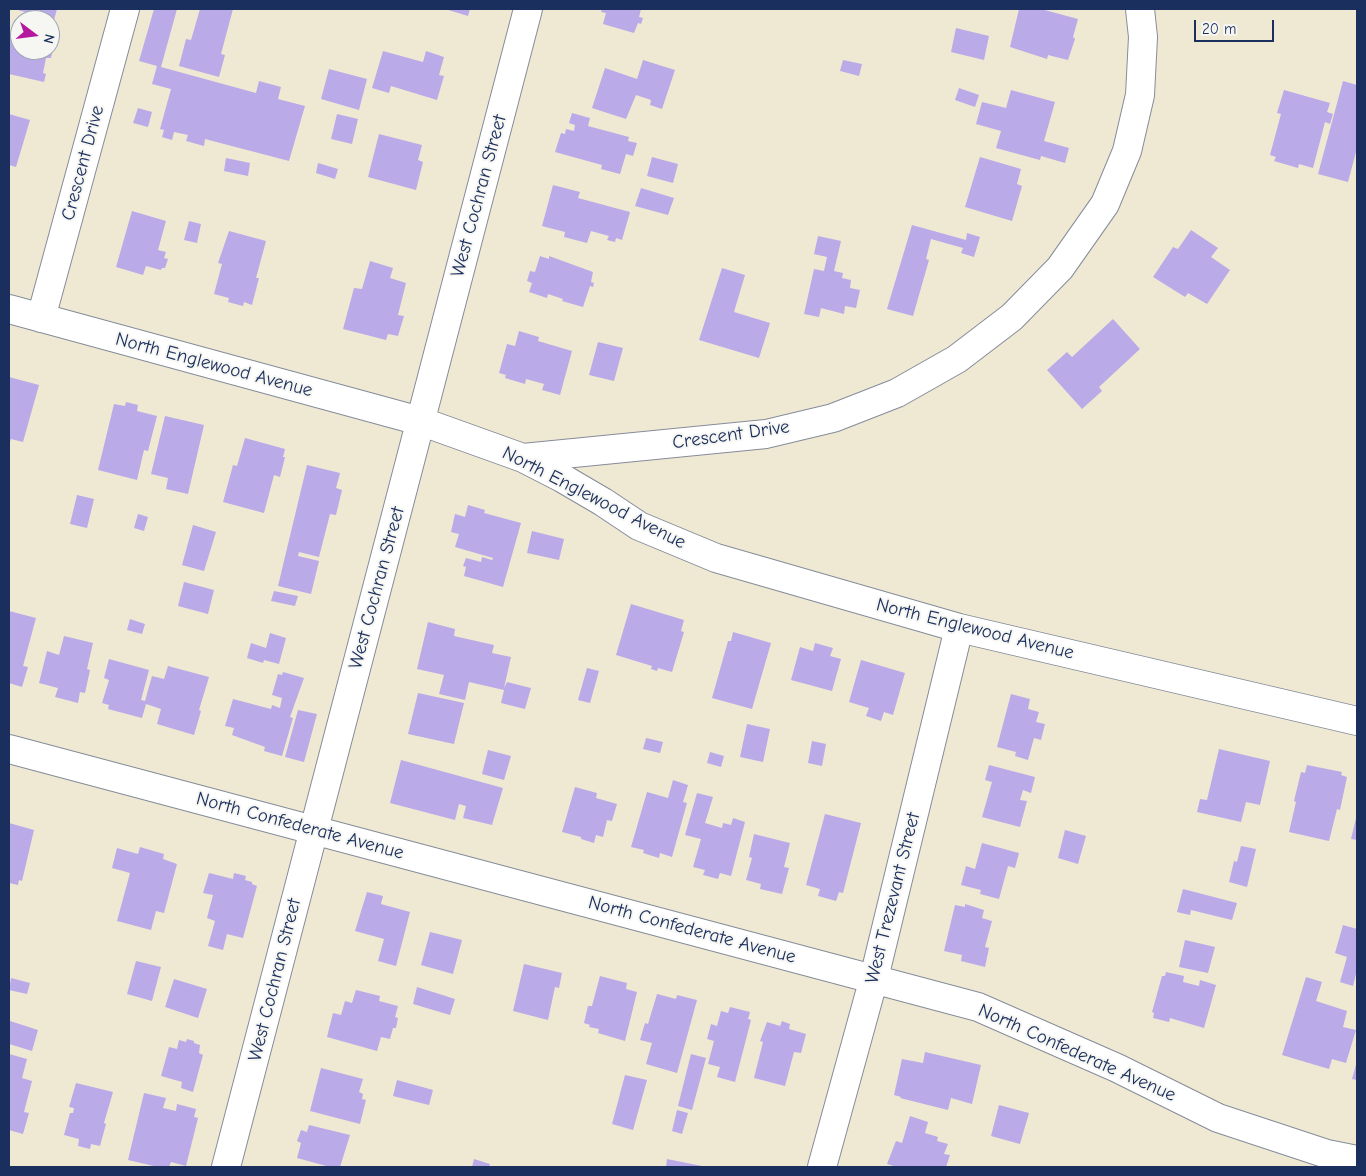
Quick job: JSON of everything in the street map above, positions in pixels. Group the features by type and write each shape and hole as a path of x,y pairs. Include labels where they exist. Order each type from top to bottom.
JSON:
{"street":[{"name":"Crescent Drive","path":"42,318 125,9"},
{"name":"West Cochran Street","path":"226,1167 528,9"},
{"name":"Crescent Drive","path":"523,458 766,434 833,418 888,397 957,359 1012,317 1060,268 1104,204 1127,151 1140,95 1143,38 1140,9"},
{"name":"North Englewood Avenue","path":"9,309 420,421 523,458 570,482 639,526 716,558 959,628 1357,721"},
{"name":"West Trezevant Street","path":"822,1167 874,978 959,628"},
{"name":"North Confederate Avenue","path":"9,749 978,1007 1116,1068 1218,1118 1327,1154 1357,1160"}],"building":[{"path":"40,9 57,9 57,10"},
{"path":"154,9 177,9 161,67 256,93 259,81 281,87 278,99 305,106 289,161 205,139 204,146 186,141 188,135 174,132 172,140 162,137 164,130 160,129 171,89 152,84 157,66 139,61"},
{"path":"200,9 233,9 221,54 225,55 219,77 179,66 186,39 191,40"},
{"path":"445,9 470,9 468,16"},
{"path":"602,9 641,9 639,17 643,18 641,24 638,23 634,33 603,24 606,13 601,12"},
{"path":"1019,9 1041,9 1078,19 1073,37 1075,39 1068,60 1048,55 1047,59 1010,47"},
{"path":"956,28 989,36 984,60 951,52"},
{"path":"9,33 10,60 46,60 43,73 46,74 44,82 9,74"},
{"path":"383,51 423,62 426,51 444,57 439,75 444,76 437,100 391,86 389,93 372,88"},
{"path":"643,60 675,70 662,109 650,105 651,100 636,95 626,119 592,108 605,68 637,79"},
{"path":"843,60 862,64 859,76 840,71"},
{"path":"329,69 367,79 359,110 321,99"},
{"path":"1343,81 1357,85 1357,153 1348,182 1318,174"},
{"path":"959,88 979,95 975,107 955,100"},
{"path":"1011,90 1055,102 1044,141 1069,148 1065,163 1041,156 1040,160 996,148 1001,131 976,124 982,102 1006,108"},
{"path":"1284,90 1330,103 1327,112 1333,114 1330,124 1325,122 1313,168 1299,164 1298,168 1274,161 1276,157 1270,155 1281,114 1277,113"},
{"path":"138,108 152,112 148,127 133,123"},
{"path":"572,113 590,118 588,126 629,137 628,141 637,143 633,156 626,154 620,174 601,169 602,165 555,152 561,133 565,134 566,129 574,131 575,125 569,123"},
{"path":"9,114 30,120 16,167 9,165"},
{"path":"337,114 358,119 352,144 331,139"},
{"path":"379,134 422,145 418,160 423,162 416,190 368,177"},
{"path":"652,157 678,164 673,183 647,176"},
{"path":"980,157 1021,169 1017,184 1022,186 1012,221 965,207"},
{"path":"226,158 250,163 248,176 224,171"},
{"path":"318,163 338,169 335,179 316,173"},
{"path":"553,185 580,192 578,198 630,212 622,240 616,238 615,242 607,240 609,236 591,231 587,243 564,237 565,232 542,226"},
{"path":"641,188 674,198 668,215 635,206"},
{"path":"132,211 166,221 158,250 166,252 164,258 168,259 165,268 161,270 146,266 143,275 116,267"},
{"path":"189,221 201,224 197,243 184,240"},
{"path":"912,225 966,240 967,233 980,237 974,257 961,253 963,248 931,239 926,259 929,260 913,316 887,309"},
{"path":"1191,230 1218,248 1211,257 1230,270 1207,304 1188,293 1185,297 1153,277 1173,247 1178,249"},
{"path":"229,231 266,241 256,278 259,278 252,305 244,302 243,306 228,302 229,298 214,294 222,264 218,263"},
{"path":"818,236 841,241 834,271 843,273 842,278 851,280 850,288 860,290 856,308 845,306 844,314 821,308 819,317 804,314 814,269 824,271 827,257 814,254"},
{"path":"540,256 549,259 549,256 593,272 591,282 594,283 593,287 590,286 583,307 562,301 563,299 548,294 547,298 529,292 532,283 527,281 530,271 535,272"},
{"path":"370,261 393,268 390,278 406,283 398,315 404,316 398,336 388,334 386,340 343,329 354,288 362,289"},
{"path":"722,268 745,275 734,312 770,323 759,358 699,340"},
{"path":"1113,319 1140,349 1099,387 1102,391 1082,409 1047,370 1067,352 1072,357"},
{"path":"519,331 539,337 538,341 572,351 560,395 542,390 544,384 526,379 525,384 505,378 506,375 499,373 507,344 515,346"},
{"path":"598,342 623,348 614,381 589,375"},
{"path":"9,377 39,385 23,442 11,439 9,445"},
{"path":"126,402 138,405 137,411 157,416 148,451 144,450 137,480 98,470 114,404 125,406"},
{"path":"165,416 204,425 188,494 166,489 168,478 151,474"},
{"path":"245,438 285,449 280,477 274,475 264,513 223,502 233,465 237,466"},
{"path":"307,465 340,473 336,488 342,490 336,515 330,514 319,557 299,552 298,556 319,561 311,594 278,586"},
{"path":"77,495 94,499 87,528 70,524"},
{"path":"468,505 485,510 484,513 521,523 503,587 464,576 466,567 463,566 466,558 481,562 482,557 492,560 493,558 455,547 459,534 451,532 455,514 465,517"},
{"path":"138,514 148,517 144,531 134,528"},
{"path":"193,525 216,532 204,571 182,565"},
{"path":"532,531 564,539 559,560 527,553"},
{"path":"184,582 214,590 208,614 178,606"},
{"path":"274,591 298,596 295,606 271,601"},
{"path":"631,604 684,620 681,631 684,632 672,672 658,668 657,671 651,669 652,666 616,655"},
{"path":"9,611 36,618 23,666 28,667 22,687 9,683"},
{"path":"130,619 145,624 142,634 127,630"},
{"path":"428,622 455,629 454,636 494,645 492,653 511,657 504,688 507,682 531,688 525,709 501,703 504,690 469,682 465,700 439,694 444,675 417,669"},
{"path":"733,632 771,643 752,709 712,698 728,641 731,641"},
{"path":"270,633 286,638 279,664 264,660 263,663 247,658 251,643 266,648"},
{"path":"64,636 93,643 87,669 90,670 85,693 80,692 78,703 55,697 58,688 39,683 47,651 59,655"},
{"path":"815,643 833,648 830,656 841,659 832,691 791,680 800,647 813,651"},
{"path":"109,659 149,670 141,700 145,701 152,676 164,679 168,666 209,677 194,735 157,724 161,709 146,704 142,718 108,709 109,705 102,703 109,680 104,678"},
{"path":"861,660 905,673 893,715 884,712 881,721 866,716 869,708 849,702"},
{"path":"587,668 599,671 590,703 578,700"},
{"path":"283,672 304,678 290,717 293,718 282,756 264,751 265,747 232,735 234,728 225,726 233,699 271,709 272,705 280,708 282,698 272,695 278,674 282,675"},
{"path":"418,693 464,703 454,744 408,734"},
{"path":"1011,694 1030,699 1028,709 1039,712 1036,722 1045,724 1041,740 1034,738 1028,760 1015,756 1016,752 997,747"},
{"path":"298,710 317,714 304,762 285,757"},
{"path":"747,724 770,729 763,762 740,757"},
{"path":"646,738 663,742 660,753 643,749"},
{"path":"812,741 826,744 822,766 808,763"},
{"path":"1219,749 1270,761 1260,805 1246,802 1241,822 1197,812 1200,799 1207,800"},
{"path":"488,750 511,756 504,780 482,774"},
{"path":"710,752 724,756 721,767 707,763"},
{"path":"401,760 503,788 492,825 463,818 466,806 459,804 455,820 390,803"},
{"path":"989,765 1035,777 1031,793 1023,790 1020,800 1027,801 1020,827 982,817 992,782 985,780"},
{"path":"1307,765 1342,772 1341,775 1347,777 1340,810 1337,809 1329,841 1289,832 1301,772 1305,773"},
{"path":"673,780 688,785 683,802 687,803 672,857 660,853 659,858 643,853 644,850 631,847 647,792 668,798"},
{"path":"575,787 597,793 596,798 617,804 612,821 607,820 603,837 596,835 594,843 562,832"},
{"path":"697,793 713,797 705,823 722,828 723,823 731,825 733,818 745,822 731,876 720,873 718,879 703,875 705,870 693,867 701,839 685,835"},
{"path":"825,814 861,823 843,893 839,892 836,901 818,896 820,889 806,885"},
{"path":"1357,814 1357,840 1351,839"},
{"path":"9,823 34,830 22,881 19,880 18,885 9,883"},
{"path":"1065,830 1086,836 1078,864 1058,858"},
{"path":"754,834 790,843 784,867 789,868 782,894 760,889 761,884 746,880 752,858 749,857"},
{"path":"982,843 1019,853 1015,868 1008,866 999,899 980,894 981,890 961,885 966,866 975,869"},
{"path":"1241,846 1256,849 1247,887 1229,882 1234,861 1237,862"},
{"path":"140,847 164,854 163,859 177,864 164,913 156,911 151,930 117,921 130,873 112,868 117,848 138,854"},
{"path":"209,873 233,879 234,873 246,876 245,880 257,886 243,938 227,934 223,950 208,946 215,921 207,918 213,895 203,893"},
{"path":"1183,889 1237,903 1232,920 1191,910 1190,915 1177,912"},
{"path":"367,892 383,896 381,904 410,912 396,966 378,961 384,939 355,931"},
{"path":"965,904 984,910 982,918 992,921 985,947 989,948 985,967 961,961 962,955 944,951 955,905 965,907"},
{"path":"1343,925 1357,929 1357,970 1353,986 1340,982 1347,957 1335,953"},
{"path":"430,932 462,940 453,974 421,965"},
{"path":"1185,940 1215,947 1208,973 1179,967"},
{"path":"136,961 161,967 152,1001 127,994"},
{"path":"524,964 562,973 559,988 555,987 548,1020 513,1011"},
{"path":"1166,972 1184,976 1183,982 1199,986 1200,980 1216,985 1204,1028 1170,1018 1169,1022 1153,1018 1154,1013 1152,1012 1162,976 1165,976"},
{"path":"600,976 627,983 626,989 637,992 625,1041 598,1033 599,1029 589,1027 590,1025 584,1023 588,1006 592,1006"},
{"path":"1306,977 1322,982 1316,1001 1347,1011 1343,1027 1356,1030 1346,1063 1332,1059 1329,1069 1282,1055"},
{"path":"11,978 30,983 27,994 9,990"},
{"path":"174,979 207,989 198,1018 165,1007"},
{"path":"417,987 455,999 450,1015 413,1004"},
{"path":"356,990 380,996 379,1001 398,1006 395,1017 398,1018 396,1028 393,1028 390,1039 381,1037 377,1051 327,1037 333,1013 341,1015 345,1001 352,1003"},
{"path":"657,994 676,999 677,995 697,1000 677,1073 646,1064 652,1043 640,1040 645,1023 648,1024"},
{"path":"730,1007 750,1012 748,1019 751,1020 735,1082 717,1077 720,1067 708,1064 714,1041 707,1039 711,1024 717,1026 721,1011 728,1013"},
{"path":"10,1021 38,1030 32,1051 9,1044"},
{"path":"782,1021 790,1024 789,1029 806,1034 801,1053 794,1052 785,1086 754,1078 763,1042 760,1041 767,1022 780,1026"},
{"path":"187,1039 200,1045 199,1053 203,1055 193,1092 181,1088 182,1082 161,1076 169,1047 177,1049 179,1040 186,1042"},
{"path":"925,1052 981,1065 972,1104 951,1098 948,1110 894,1095 902,1059 923,1063"},
{"path":"9,1054 27,1059 22,1078 32,1081 24,1112 29,1113 23,1134 9,1130"},
{"path":"691,1054 706,1058 692,1110 678,1106"},
{"path":"1357,1061 1357,1080 1352,1079"},
{"path":"321,1068 363,1079 359,1092 363,1094 362,1099 366,1100 360,1124 310,1111"},
{"path":"625,1075 647,1080 633,1130 612,1124"},
{"path":"397,1080 433,1090 429,1105 393,1096"},
{"path":"76,1083 113,1092 100,1146 91,1144 90,1149 78,1146 79,1139 64,1135 70,1113 73,1113 74,1108 69,1107"},
{"path":"144,1093 166,1098 163,1108 176,1111 177,1104 196,1109 194,1117 198,1118 186,1166 171,1162 169,1167 158,1167 128,1160"},
{"path":"999,1105 1029,1113 1020,1144 991,1136"},
{"path":"677,1110 688,1113 682,1134 672,1131"},
{"path":"910,1116 928,1122 925,1133 938,1137 937,1141 948,1144 944,1154 950,1155 946,1167 897,1167 887,1164 896,1141 902,1143"},
{"path":"309,1125 350,1135 340,1167 330,1167 297,1158 301,1143 297,1141 301,1130 307,1132"},
{"path":"474,1159 490,1164 489,1167 472,1167"},
{"path":"667,1159 702,1166 702,1167 666,1167"}]}
